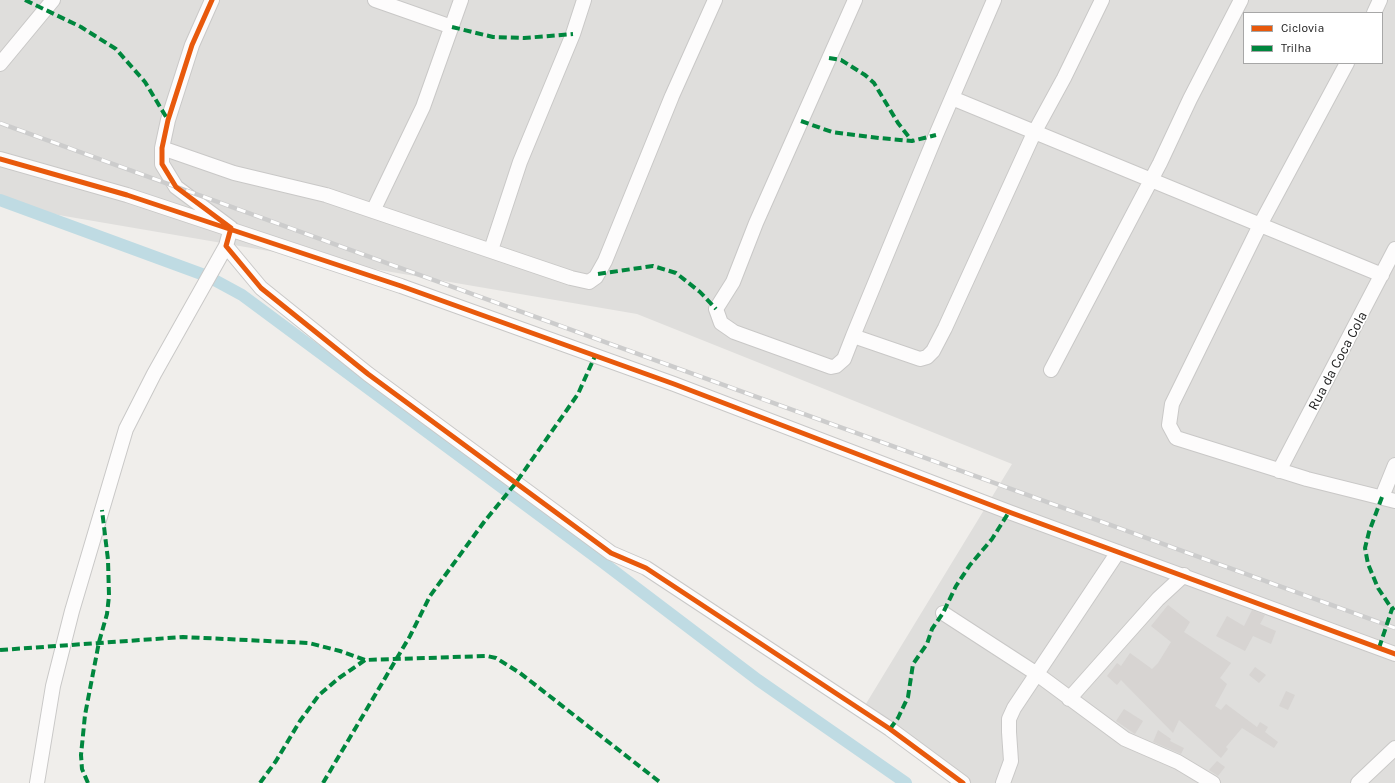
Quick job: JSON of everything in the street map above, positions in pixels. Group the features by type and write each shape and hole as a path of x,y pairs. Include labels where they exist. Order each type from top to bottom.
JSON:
{"street":[{"path":"0,64 54,0"},
{"path":"212,0 192,45 168,120 162,148 162,164 176,187 231,228"},
{"path":"375,0 452,27"},
{"path":"373,211 423,107 452,27 460,0"},
{"path":"491,250 520,162 573,34 584,0"},
{"path":"162,148 234,174 320,193 583,282 590,282 596,277 605,261 672,96 716,0"},
{"path":"855,0 756,223 733,282 716,310 721,323 734,332 830,367 836,366 844,359 994,0"},
{"path":"853,336 920,359 929,355 936,346 1034,133 1064,78 1102,0"},
{"path":"1050,370 1150,182 1241,0"},
{"path":"1374,12 1380,0"},
{"path":"1346,64 1260,225 1172,404 1169,425 1176,438 1341,489 1388,499 1395,465"},
{"path":"952,98 1150,182 1260,225 1382,276"},
{"path":"0,159 127,195 231,228 580,350 1009,512 1184,575 1395,654"},
{"path":"37,783 53,686 72,611 126,429 148,386 226,246 231,228"},
{"path":"226,246 250,276 273,300 368,374 604,549 620,558 646,568 890,729 963,783"},
{"name":"Rua da Coca Cola","path":"1279,471 1395,249"},
{"path":"1004,783 1011,761 1009,719 1021,696 1118,552"},
{"path":"1069,699 1158,600 1184,575"},
{"path":"943,613 1037,674 1125,739 1178,762 1213,783"},
{"path":"1358,783 1395,748"}],"shaded area":[{"path":"0,0 1395,0 1395,783 969,783 864,707 1012,464 637,314 0,205"}],"building":[{"path":"1168,605 1190,622 1184,632 1231,663 1220,678 1227,684 1215,706 1221,710 1226,704 1257,727 1260,722 1268,727 1265,732 1278,742 1274,748 1242,728 1226,747 1228,749 1221,758 1179,720 1173,733 1121,680 1117,685 1107,676 1117,663 1121,666 1130,653 1152,669 1158,663 1171,642 1151,626"},
{"path":"1252,610 1265,615 1260,624 1276,631 1271,644 1253,636 1245,651 1216,636 1227,616 1244,626"},
{"path":"1255,667 1266,675 1259,683 1249,675"},
{"path":"1286,691 1295,695 1288,710 1279,706"},
{"path":"1124,709 1143,721 1135,734 1116,721"},
{"path":"1158,730 1171,739 1170,741 1184,748 1181,754 1153,742"},
{"path":"1217,761 1225,767 1218,776 1209,770"}],"waterway":[{"path":"0,200 207,276 242,295 601,561 758,680 906,783"}],"railway":[{"path":"0,123 1395,628"}],"marked path":[{"path":"25,0 81,27 116,49 145,82 168,120"},
{"path":"452,27 493,37 524,38 573,34"},
{"path":"829,58 841,60 865,75 874,83 898,123 912,141"},
{"path":"801,121 832,132 879,138 912,141 936,135"},
{"path":"598,274 653,266 676,273 700,292 716,309"},
{"path":"323,783 410,636 430,596 484,522 515,484 578,394 595,356"},
{"path":"1382,497 1369,532 1365,548 1368,564 1378,588 1392,609"},
{"path":"88,783 82,769 81,755 85,715 99,642 107,614 109,596 108,560 102,510"},
{"path":"890,729 898,718 908,697 913,664 927,644 932,629 943,613 956,586 970,565 992,539 1009,512"},
{"path":"1379,648 1392,609 1395,607"},
{"path":"0,650 183,637 309,643 340,651 365,660 487,656 496,658 520,673 661,783"},
{"path":"260,783 276,761 300,721 319,695 339,678 365,660"}],"cycle path":[{"path":"212,0 192,45 168,120 162,148 162,164 176,187 231,228 226,246 261,288 368,374 611,553 646,568 890,729 963,783"},
{"path":"0,159 127,195 401,286 674,384 1009,512 1395,654"}]}
